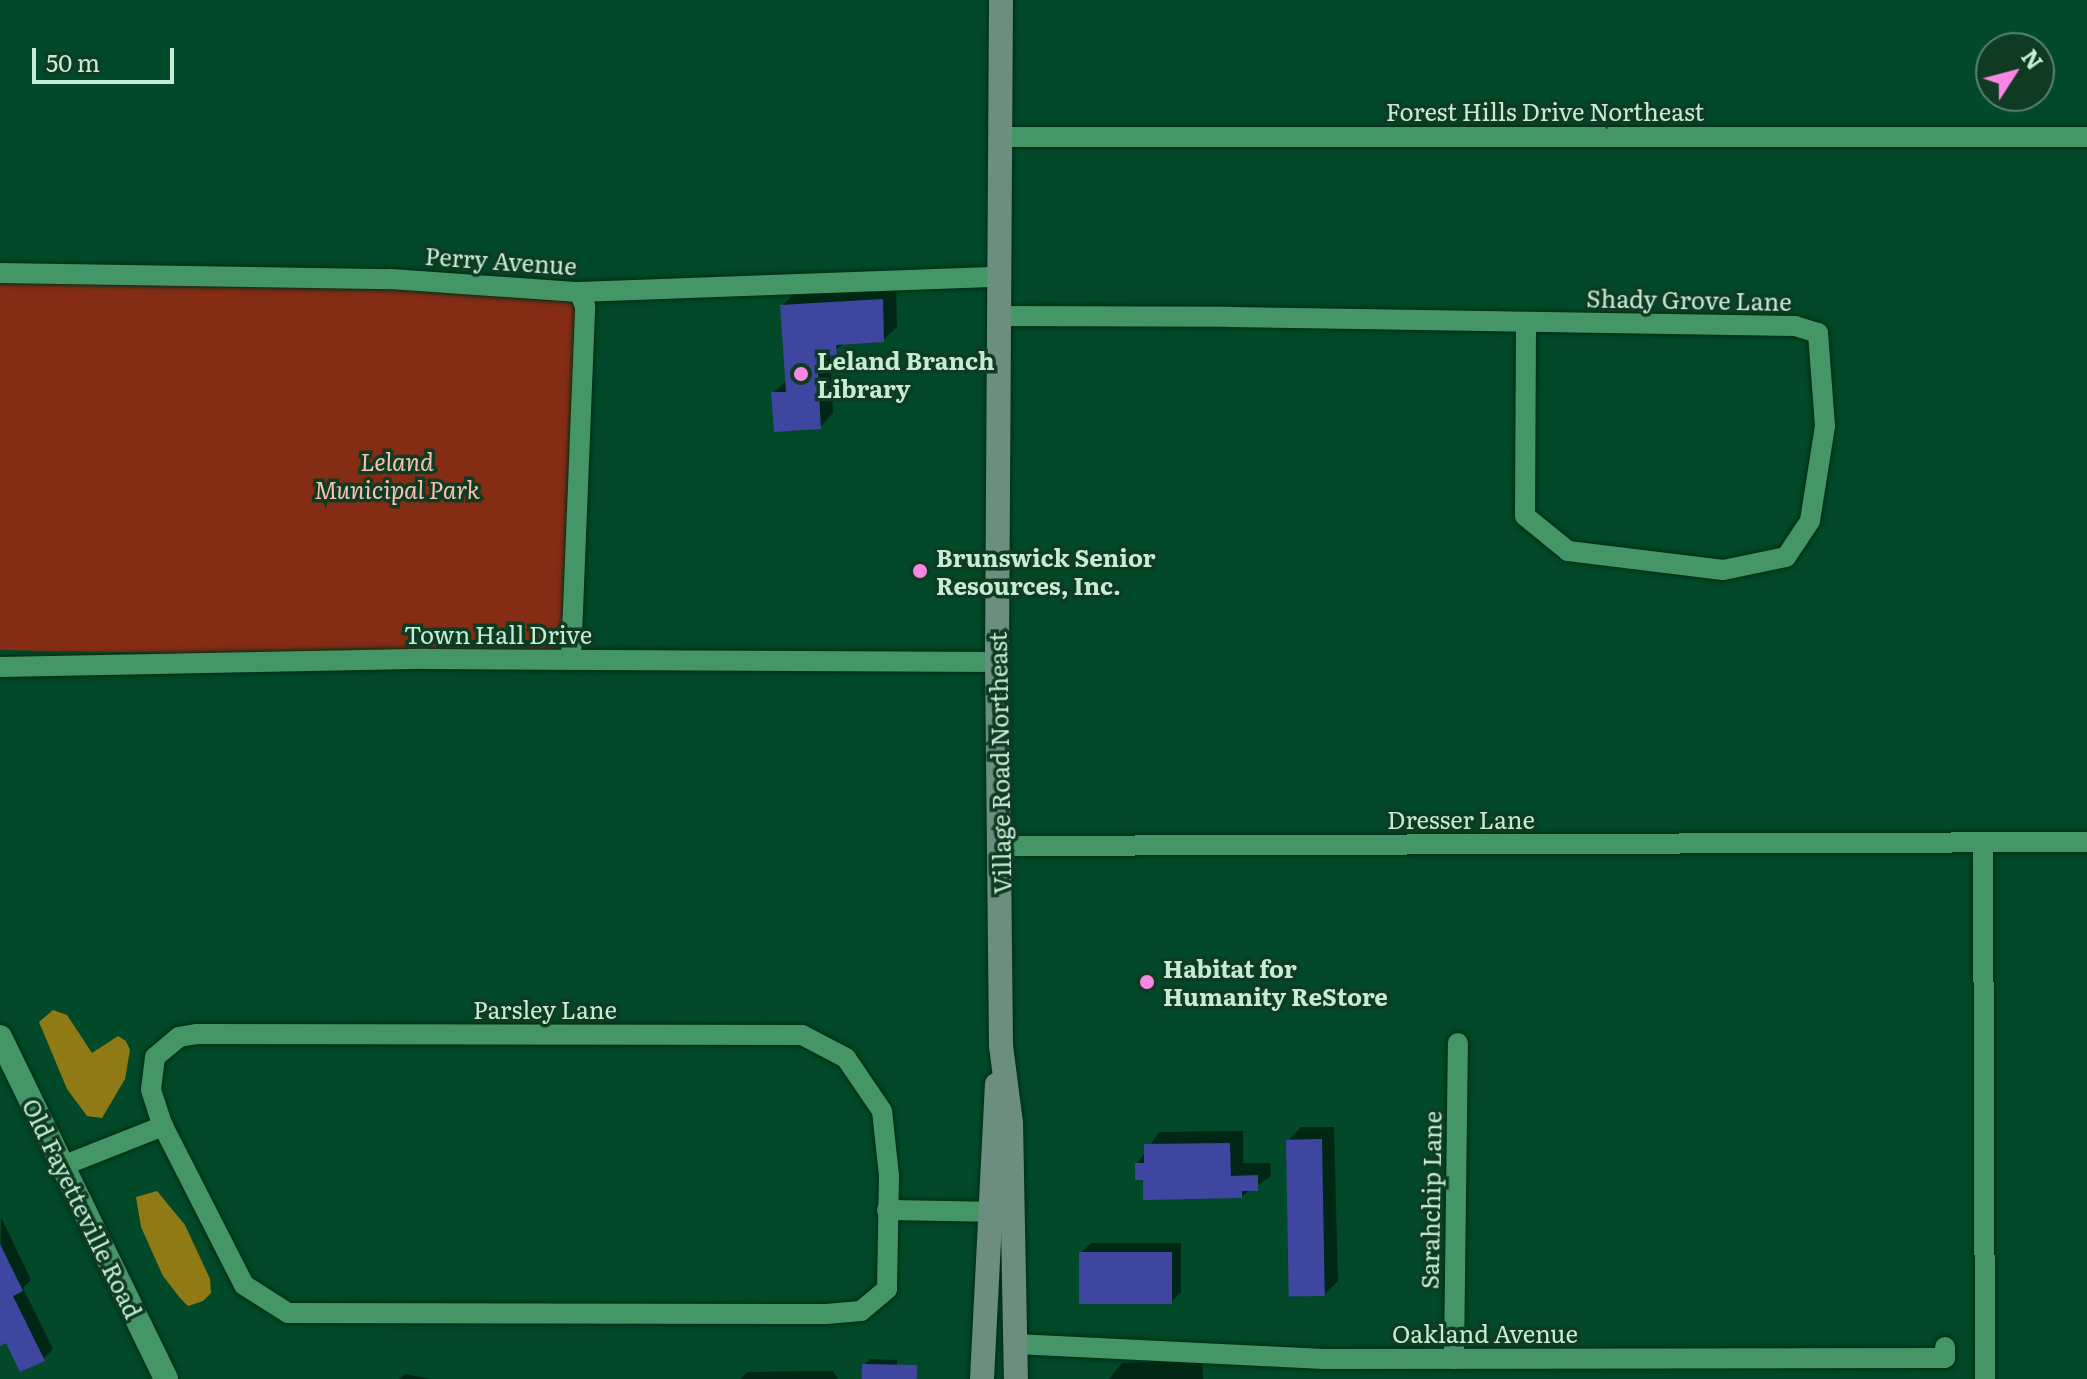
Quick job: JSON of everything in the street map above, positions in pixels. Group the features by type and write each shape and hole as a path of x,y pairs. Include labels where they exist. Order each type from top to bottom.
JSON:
{"main road":[{"name":"Village Road Northeast","path":"1001,0 1003,137 998,277 997,662 1001,1046 1013,1212 1016,1379"},
{"name":"Village Road Northeast","path":"982,1379 987,1212 1001,1046"}],"street":[{"name":"Forest Hills Drive Northeast","path":"1003,137 2087,137"},
{"name":"Perry Avenue","path":"0,273 391,279 579,292 998,277"},
{"path":"571,660 585,306 579,292"},
{"name":"Shady Grove Lane","path":"999,316 1526,322 1795,326 1818,333 1825,426 1810,521 1786,557 1723,570 1568,551 1525,516 1526,322"},
{"name":"Town Hall Drive","path":"0,667 571,660 997,662"},
{"path":"1983,842 1985,1379"},
{"name":"Dresser Lane","path":"1000,846 2087,842"},
{"name":"Parsley Lane","path":"197,1034 802,1035 846,1058 882,1111 889,1176 887,1289 861,1311 288,1313 244,1285 163,1126 151,1090 155,1057 179,1037 197,1034"},
{"name":"Old Fayetteville Road","path":"0,1037 166,1379"},
{"name":"Sarahchip Lane","path":"1454,1359 1458,1043"},
{"path":"62,1166 163,1126"},
{"path":"887,1210 1013,1212"},
{"name":"Oakland Avenue","path":"1016,1344 1324,1359 1945,1358 1945,1347"}],"green space":[{"name":"Leland Municipal Park","path":"0,282 579,292 573,660 0,650"}],"shaded area":[{"path":"53,1010 67,1015 92,1053 118,1036 126,1041 130,1050 125,1079 102,1118 87,1116 67,1089 39,1022"},
{"path":"157,1191 185,1225 210,1279 211,1293 203,1301 188,1306 180,1298 163,1276 141,1227 136,1197"}],"building":[{"name":"Leland Branch Library","path":"883,299 884,342 836,345 837,355 817,356 821,429 774,432 771,392 786,392 780,305"},
{"path":"1322,1139 1325,1296 1289,1297 1286,1140"},
{"path":"1230,1143 1231,1176 1258,1175 1258,1191 1242,1191 1242,1198 1143,1200 1143,1180 1135,1180 1135,1163 1144,1163 1144,1144"},
{"path":"0,1244 23,1291 13,1296 45,1361 20,1372 6,1343 0,1346"},
{"path":"1079,1252 1172,1252 1172,1304 1079,1304"},
{"path":"862,1364 917,1365 917,1379 862,1379"}],"place":[{"name":"Leland Branch Library","path":"801,374"},
{"name":"Brunswick Senior Resources, Inc.","path":"920,571"},
{"name":"Habitat for Humanity ReStore","path":"1147,982"}]}
